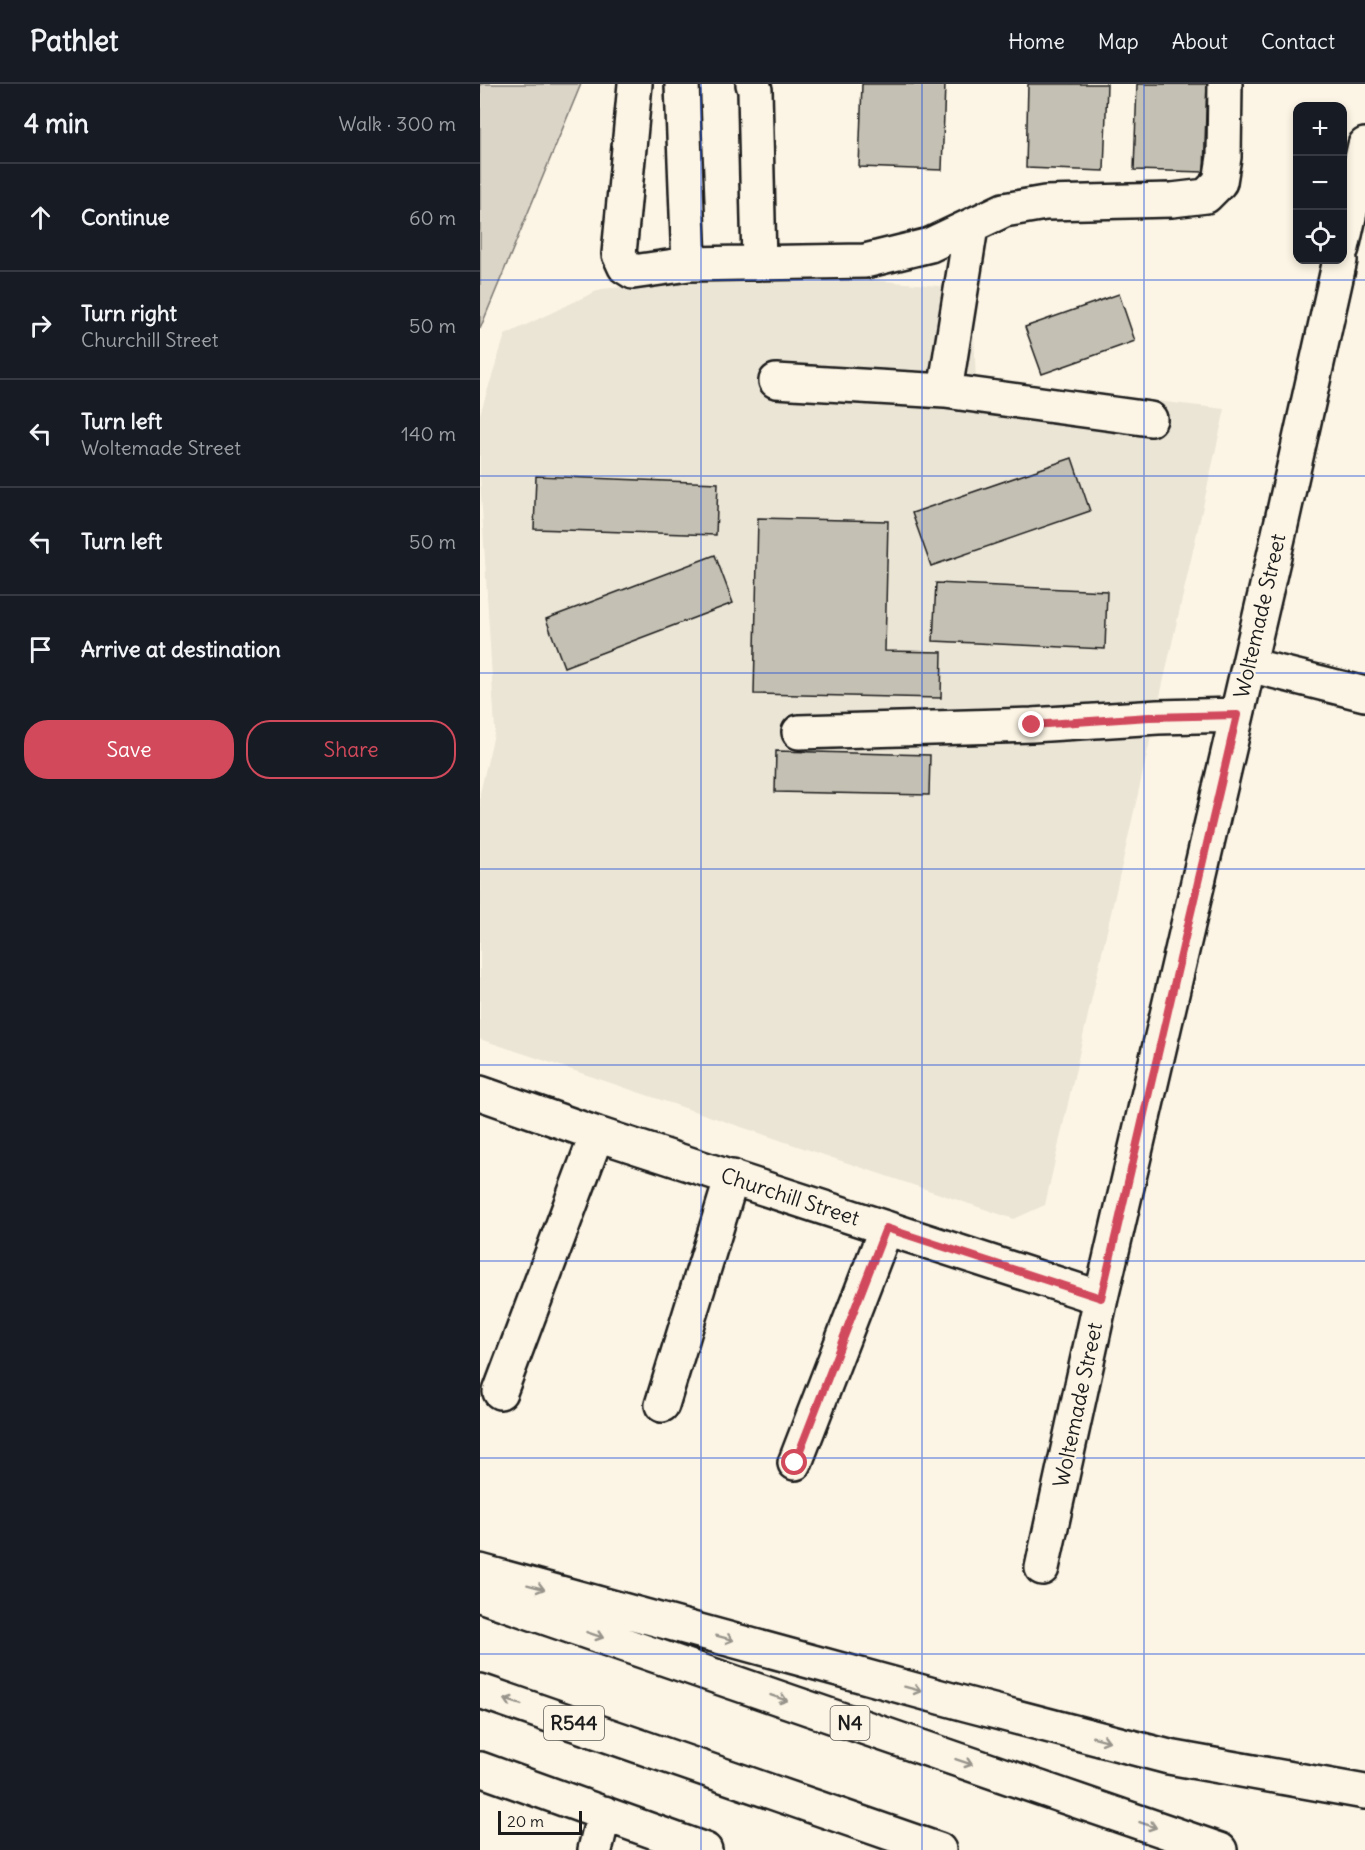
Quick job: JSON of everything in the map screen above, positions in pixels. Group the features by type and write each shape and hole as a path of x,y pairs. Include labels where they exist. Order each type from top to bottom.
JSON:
{"main road":[{"path":"635,84 619,254 625,267 633,272 688,264 865,261 930,245 1004,210 1045,203 1172,200 1206,196 1220,182 1224,158 1225,84"},
{"path":"682,84 688,264"},
{"path":"753,84 759,263"},
{"path":"1347,232 1360,190 1365,146"},
{"path":"945,392 971,227"},
{"name":"Woltemade Street","path":"1042,1568 1101,1298 1249,665 1339,264"},
{"path":"776,381 945,392 1150,419"},
{"path":"1249,665 1365,694"},
{"path":"799,732 1032,725 1149,717 1237,715"},
{"name":"Churchill Street","path":"480,1093 597,1134 1101,1298"},
{"path":"500,1392 597,1134"},
{"path":"662,1405 732,1178"},
{"path":"795,1463 886,1228"},
{"path":"480,1571 955,1701 1169,1756 1365,1792"},
{"name":"N4","path":"480,1595 1220,1850"},
{"name":"R544","path":"480,1691 668,1756"},
{"path":"668,1756 874,1850"},
{"path":"668,1756 939,1850"},
{"path":"480,1769 705,1850"},
{"path":"595,1850 604,1813"}],"shaded area":[{"path":"480,84 581,84 480,329"},
{"path":"784,272 972,289 976,380 1225,409 1045,1205 1014,1219 480,1039 480,793 495,730 480,476 480,414 505,335 601,289"}],"building":[{"path":"862,84 945,84 942,170 859,167"},
{"path":"1028,84 1107,84 1104,171 1026,168"},
{"path":"1137,84 1207,84 1204,172 1134,170"},
{"path":"1119,294 1135,341 1042,374 1025,327"},
{"path":"1072,458 1090,511 931,566 912,513"},
{"path":"536,476 718,483 716,535 534,529"},
{"path":"758,518 888,521 885,651 942,652 941,698 754,694"},
{"path":"715,555 733,603 564,667 546,619"},
{"path":"936,583 1107,591 1105,649 933,641"},
{"path":"776,751 930,755 929,795 775,792"}],"route":[{"path":"795,1463 886,1228 1101,1298 1237,715 1149,717 1032,725"}]}
